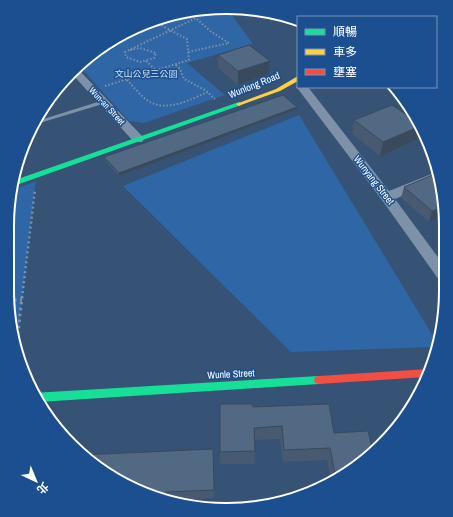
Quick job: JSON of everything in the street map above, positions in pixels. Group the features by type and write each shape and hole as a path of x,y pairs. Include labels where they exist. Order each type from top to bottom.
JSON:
{"street":[{"name":"Wun-an Street","path":"78,74 132,132"},
{"name":"Wunlong Road","path":"275,81 297,82"},
{"name":"Wunlong Road","path":"19,181 132,132 278,90 297,82"},
{"name":"Wunyang Street","path":"303,88 388,197 439,269"},
{"path":"388,197 433,177"},
{"name":"Wunle Street","path":"42,397 422,373"}],"lane":[{"path":"41,122 104,102"}],"path":[{"path":"130,50 140,48 156,53 154,58 146,61 133,62 126,57 125,52 196,18 210,31 229,43 188,52"},
{"path":"104,86 189,60 187,39 160,25"},
{"path":"146,61 157,71"},
{"path":"176,65 180,69 184,79 208,92 216,100"},
{"path":"126,80 150,102 157,105 172,104 208,92"},
{"path":"18,333 36,181 33,176"},
{"path":"14,300 22,300"}],"green space":[{"name":"文山公兒三公園","path":"213,14 231,14 253,44 187,63 225,95 144,123 129,121 83,70 120,42 158,25 185,18"},
{"path":"299,115 434,337 431,347 291,352 123,186"},
{"path":"36,181 18,333 14,304 14,213 18,188"}],"building":[{"path":"249,45 270,61 238,71 218,55"},
{"path":"283,95 297,107 119,173 104,157"},
{"path":"392,105 408,116 415,128 383,142 354,120"},
{"path":"433,175 438,209 432,211 404,187"},
{"path":"220,404 252,404 253,407 329,404 334,433 368,431 372,446 335,474 330,448 284,450 282,426 254,428 255,451 220,452"},
{"path":"213,449 214,490 166,492 166,494 158,492 120,475 92,455"}],"traffic: fast":[{"path":"19,181 239,104"},
{"path":"42,397 319,380"}],"traffic: slow":[{"path":"239,104 278,90 297,79"}],"traffic: jam":[{"path":"319,380 422,373"}]}
